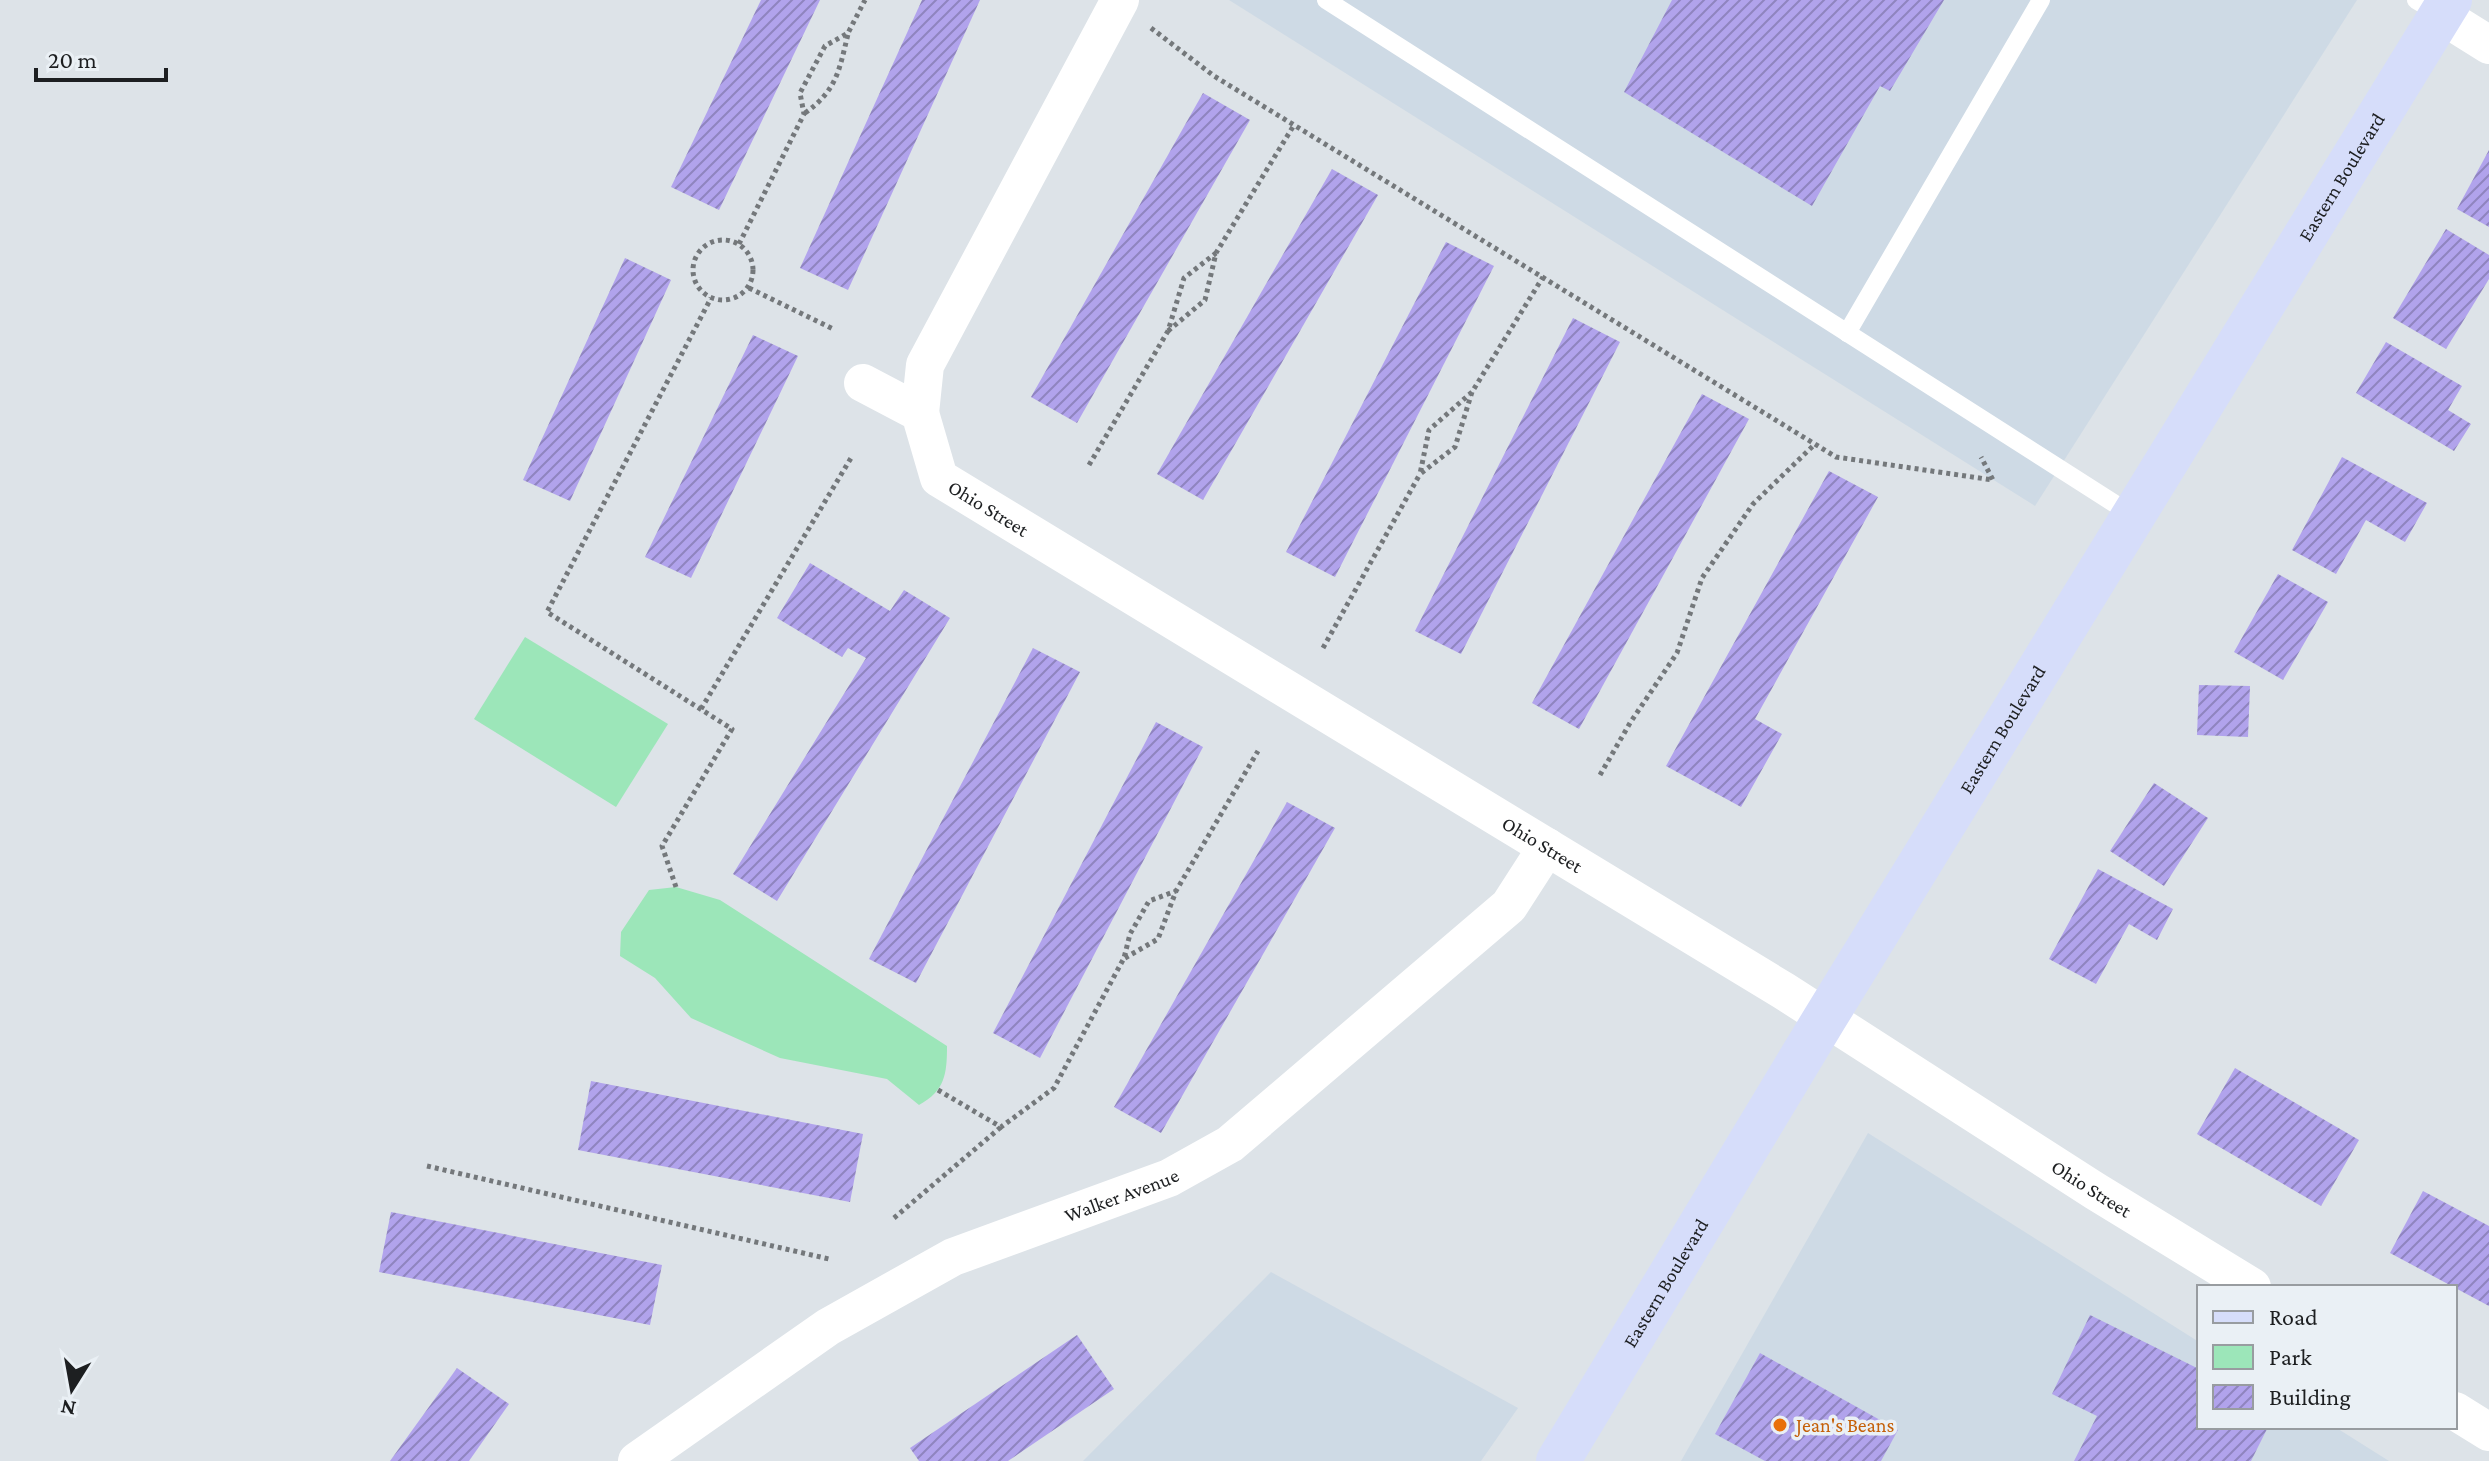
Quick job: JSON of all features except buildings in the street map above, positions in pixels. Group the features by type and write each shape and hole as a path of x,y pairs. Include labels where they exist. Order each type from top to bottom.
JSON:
{"main road":[{"name":"Eastern Boulevard","path":"1558,1461 1825,1018 2134,516 2436,5"}],"street":[{"path":"863,383 920,413 925,365 1119,1"},
{"path":"2436,5 2489,45"},
{"name":"Ohio Street","path":"920,413 939,478 1825,1018 2095,1191 2249,1285"},
{"name":"Walker Avenue","path":"637,1461 828,1327 953,1257 1169,1178 1230,1144 1509,906 1547,847"},
{"path":"2457,1412 2489,1432"}],"lane":[{"path":"1326,0 2134,516"},
{"path":"1847,333 2041,0"}],"path":[{"path":"739,244 804,114 823,100 838,74 848,33 865,0"},
{"path":"1119,1 1214,76 1836,457 1993,480 1951,400"},
{"path":"804,114 800,93 825,46 848,33"},
{"path":"1168,331 1205,300 1216,253 1294,125"},
{"path":"723,239 739,244 751,256 754,272 749,288 738,297 724,300 711,298 698,288 692,272 696,256 707,244 723,239"},
{"path":"1089,465 1168,331 1184,278 1216,253"},
{"path":"1420,474 1455,447 1472,392 1543,277"},
{"path":"749,288 833,329"},
{"path":"676,887 662,846 732,729 547,612 711,298"},
{"path":"1323,648 1420,474 1429,430 1472,392"},
{"path":"1600,775 1677,653 1702,578 1753,504 1815,444"},
{"path":"701,709 851,458"},
{"path":"1124,958 1158,939 1176,891 1258,751"},
{"path":"894,1218 1001,1127 1054,1088 1124,958 1130,934 1149,901 1176,891"},
{"path":"938,1090 1001,1127"},
{"path":"427,1166 829,1259"}],"shaded area":[{"path":"1229,0 2357,0 2035,506"},
{"path":"1868,1133 2197,1341 2197,1429 2338,1429 2389,1461 1681,1461"},
{"path":"1271,1272 1518,1408 1481,1461 1083,1461"}],"green space":[{"path":"525,637 668,724 616,807 474,719"},
{"path":"676,887 720,900 947,1046 945,1073 939,1088 919,1105 887,1079 780,1058 691,1018 655,978 620,956 621,932 649,890"}],"place":[{"name":"Jean's Beans","path":"1780,1425"}]}
